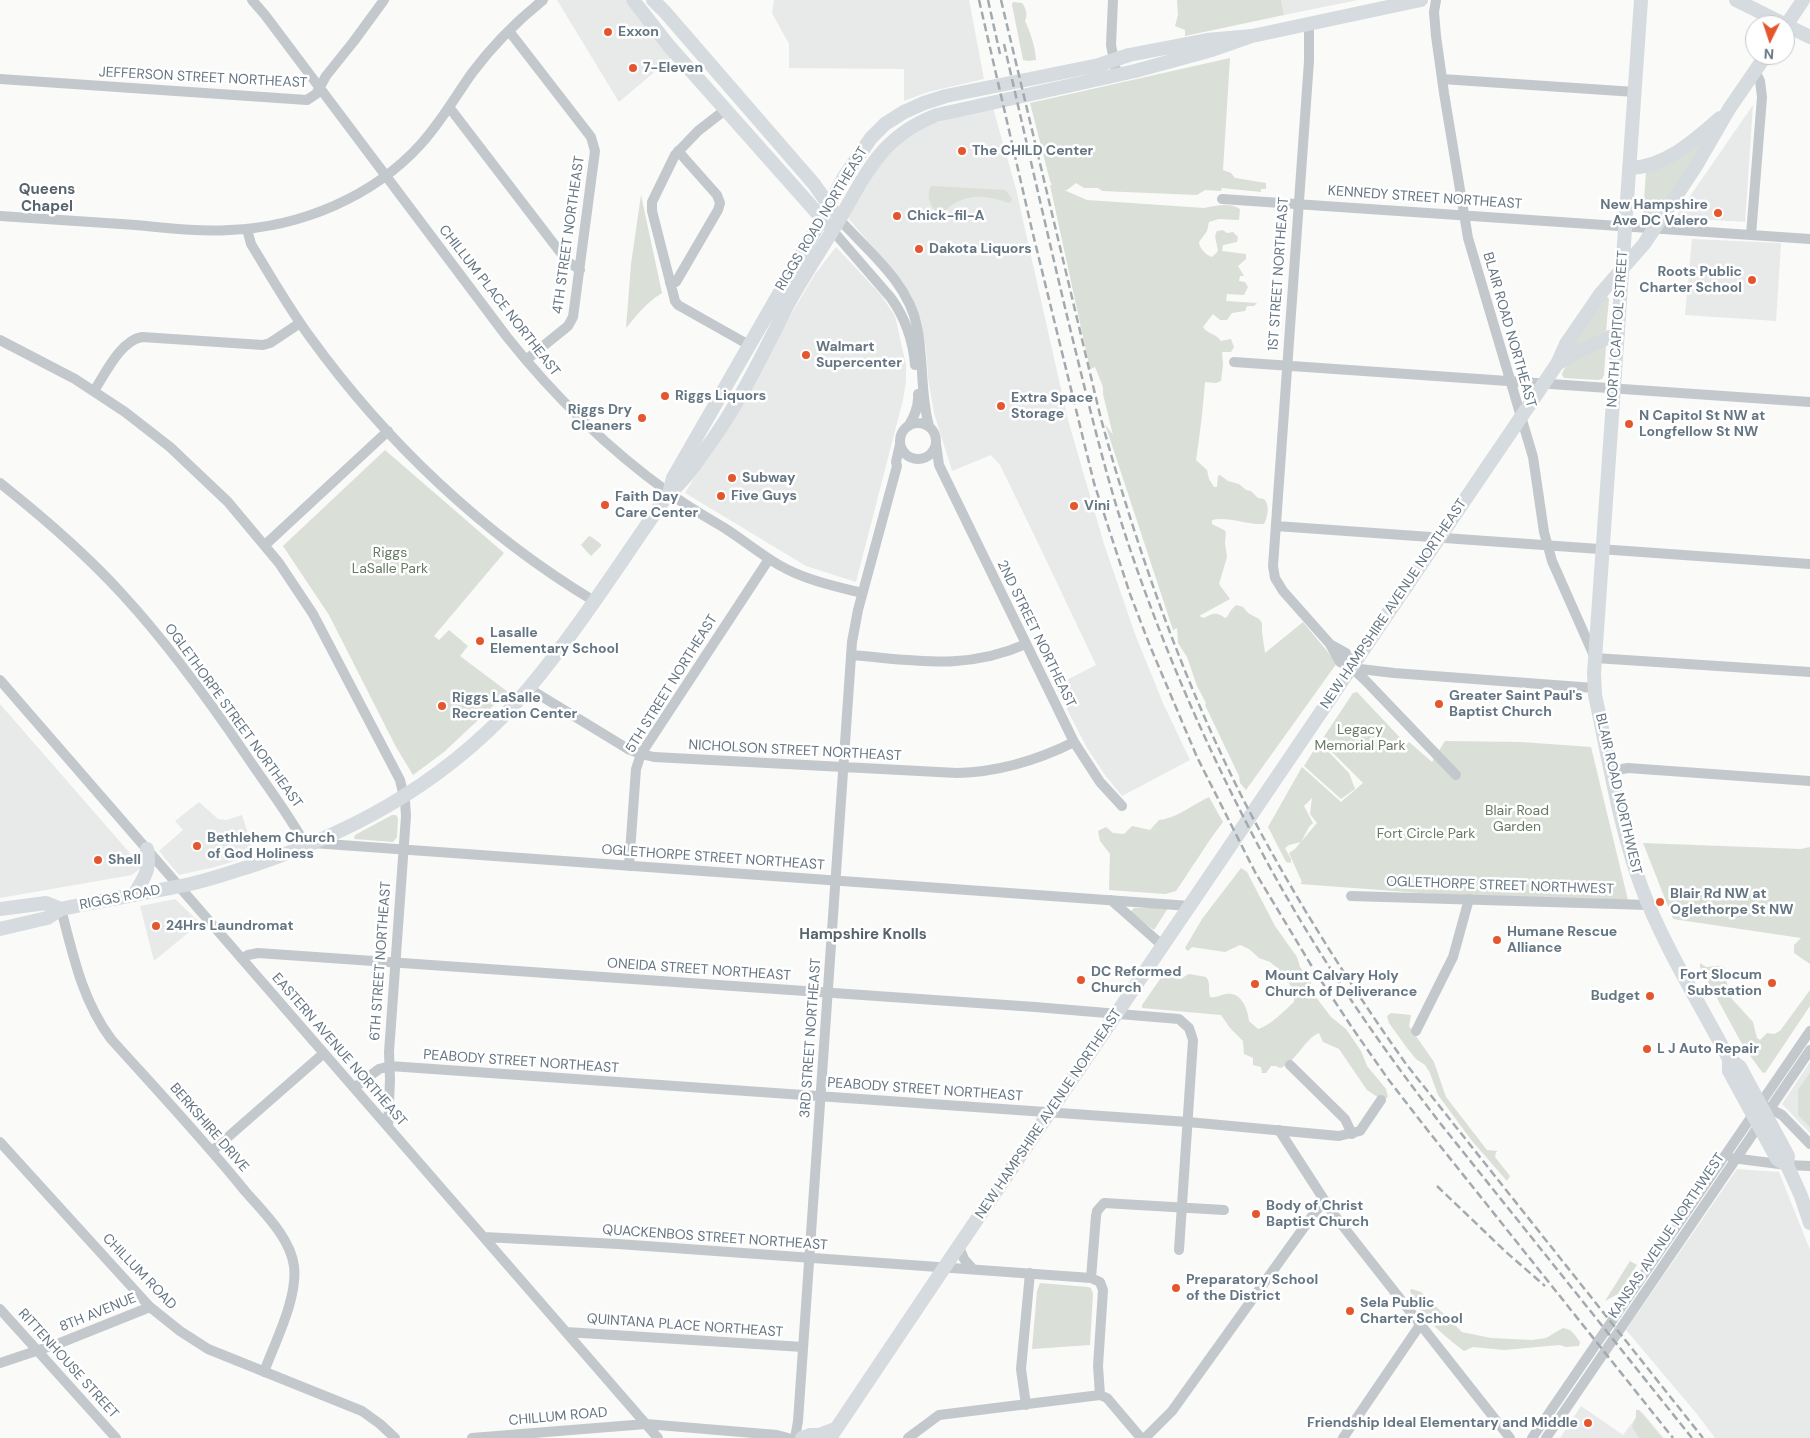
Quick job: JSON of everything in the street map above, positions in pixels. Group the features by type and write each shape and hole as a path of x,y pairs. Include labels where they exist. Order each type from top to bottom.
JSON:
{"main road":[{"path":"633,0 669,46 822,219 836,225"},
{"path":"653,0 814,184 829,205 836,225"},
{"name":"RIGGS ROAD NORTHEAST","path":"179,886 217,877 310,845 350,827 404,796 456,759 528,688 556,654 668,493 673,478 822,219 844,177 866,145 885,124 904,112 946,96 1099,65 1207,40 1252,36 1421,0"},
{"name":"NORTH CAPITOL STREET","path":"1595,658 1641,0"},
{"path":"1736,0 1765,15"},
{"path":"1793,15 1803,0"},
{"path":"1795,30 1810,37"},
{"name":"RIGGS ROAD NORTHEAST","path":"668,493 681,483 714,439 747,386 788,306 864,176 887,146 904,132 922,121 937,115 1117,75 1212,50 1252,36"},
{"path":"1629,168 1640,168 1650,165 1676,153 1694,141 1729,109 1759,65"},
{"name":"NEW HAMPSHIRE AVENUE NORTHEAST","path":"833,1433 1557,364 1566,344 1601,292 1623,270 1655,228 1696,166 1729,109"},
{"path":"1557,364 1577,352 1618,333"},
{"name":"BLAIR ROAD NORTHWEST","path":"1595,658 1594,688 1611,771 1630,850 1648,904 1729,1059 1740,1067 1762,1114 1777,1159 1787,1165 1801,1196 1810,1223"},
{"path":"134,895 147,872 150,862 147,850"},
{"name":"RIGGS ROAD","path":"0,929 47,918 61,909 179,886"},
{"name":"RIGGS ROAD","path":"0,909 46,903 61,909"},
{"path":"802,1438 810,1435 833,1433"}],"street":[{"name":"CHILLUM PLACE NORTHEAST","path":"252,0 526,360 552,390 588,426 617,453 668,493 769,559 810,580 862,594"},
{"name":"JEFFERSON STREET NORTHEAST","path":"0,79 307,100 314,97 319,87 384,0"},
{"path":"0,216 212,231 246,229 279,224 323,210 354,196 385,176 421,144 473,73 510,31 543,0"},
{"path":"1113,0 1111,37 1117,75"},
{"name":"BLAIR ROAD NORTHEAST","path":"1436,0 1434,12 1436,36 1468,238 1536,473 1547,545 1552,561 1595,658"},
{"name":"1ST STREET NORTHEAST","path":"1309,24 1273,562 1277,582 1283,591 1330,644 1346,653 1352,668 1456,775"},
{"name":"4TH STREET NORTHEAST","path":"510,31 591,137 595,156 574,314 570,323 526,360"},
{"path":"1751,235 1762,97 1760,81 1755,71"},
{"path":"1442,79 1634,92"},
{"path":"449,107 567,261 580,270"},
{"path":"726,110 698,131 678,151 663,177 652,206 675,301 681,308 749,345"},
{"path":"670,283 676,282 718,210 720,202 717,195 678,151"},
{"name":"KENNEDY STREET NORTHEAST","path":"1222,199 1810,239"},
{"path":"836,225 892,298 908,326 914,356 918,402 916,413 902,433 900,444 905,453 932,460 939,465"},
{"path":"836,225 884,268 901,289 917,324 923,377 924,407 929,426 936,434 936,444 932,453 897,466"},
{"path":"246,229 251,244 300,323 342,379 388,431 442,486 480,520 548,571 594,601"},
{"path":"94,391 124,346 134,339 142,337 263,345 270,343 300,323"},
{"path":"0,340 43,361 94,391 141,424 191,466 223,497 265,545 324,632 400,780 404,796"},
{"path":"1234,362 1810,402"},
{"path":"909,425 919,422 929,426"},
{"path":"265,545 388,431"},
{"name":"3RD STREET NORTHEAST","path":"794,1438 798,1421 851,655 862,594 897,466 896,462 900,444"},
{"name":"2ND STREET NORTHEAST","path":"936,444 939,465 1074,742 1100,782 1122,806"},
{"name":"OGLETHORPE STREET NORTHEAST","path":"0,483 80,552 124,596 156,632 216,711 310,845 1190,906"},
{"path":"1276,526 1810,564"},
{"name":"5TH STREET NORTHEAST","path":"629,866 636,769 641,754 769,559"},
{"path":"851,655 956,662 994,656 1026,644"},
{"path":"1595,658 1810,672"},
{"path":"1352,668 1394,673 1594,688"},
{"name":"EASTERN AVENUE NORTHEAST","path":"0,680 658,1438"},
{"name":"NICHOLSON STREET NORTHEAST","path":"528,688 628,749 641,754 662,757 948,773 981,772 1033,760 1074,742"},
{"path":"1611,771 1628,768 1810,781"},
{"name":"6TH STREET NORTHEAST","path":"388,1127 389,1052 406,812 404,796"},
{"name":"OGLETHORPE STREET NORTHWEST","path":"1351,896 1648,904"},
{"path":"1416,1030 1453,956 1469,899"},
{"path":"1111,900 1163,946"},
{"name":"BERKSHIRE DRIVE","path":"61,909 79,979 86,998 100,1025 212,1151 289,1248 294,1275 293,1293 264,1372"},
{"name":"ONEIDA STREET NORTHEAST","path":"242,959 258,952 1172,1017 1184,1022 1189,1028 1193,1040 1188,1122"},
{"name":"KANSAS AVENUE NORTHWEST","path":"1546,1438 1737,1159 1810,1030"},
{"name":"KANSAS AVENUE NORTHWEST","path":"1532,1438 1724,1156 1762,1114 1810,1050"},
{"path":"212,1151 324,1053"},
{"path":"1290,1065 1345,1119 1352,1134 1360,1131 1381,1100"},
{"path":"354,1088 378,1069 390,1066"},
{"name":"PEABODY STREET NORTHEAST","path":"390,1066 1188,1122 1325,1135 1352,1134"},
{"path":"1762,1114 1782,1115 1810,1144"},
{"path":"1179,1250 1188,1122"},
{"path":"1279,1130 1325,1201 1353,1239 1510,1438"},
{"name":"CHILLUM ROAD","path":"0,1142 150,1307 180,1331 208,1349 362,1411 380,1424 393,1437"},
{"path":"1724,1156 1787,1165 1810,1166"},
{"path":"908,1438 939,1415 1100,1396 1107,1398 1143,1438 1172,1411 1325,1201"},
{"path":"1100,1396 1098,1366 1103,1290 1100,1282 1091,1278 1097,1211 1104,1203 1224,1210"},
{"name":"QUACKENBOS STREET NORTHEAST","path":"484,1237 618,1244 1091,1278"},
{"path":"959,1247 968,1266 972,1268"},
{"path":"1026,1405 1021,1369 1030,1273"},
{"name":"8TH AVENUE","path":"0,1363 60,1343 150,1307"},
{"name":"RITTENHOUSE STREET","path":"0,1309 116,1438"},
{"path":"1343,1438 1420,1325"},
{"name":"QUINTANA PLACE NORTHEAST","path":"566,1332 803,1348"},
{"name":"CHILLUM ROAD","path":"472,1438 646,1424 776,1435 788,1438"}],"shaded area":[{"path":"557,0 625,0 671,58 619,102"},
{"path":"774,0 969,0 984,79 928,92 904,101 904,69 789,68 789,44 772,13"},
{"path":"1281,0 1358,0 1284,15"},
{"path":"1753,105 1745,222 1678,218 1677,215"},
{"path":"993,108 1016,189 1068,420 1104,544 1135,634 1163,703 1190,760 1122,796 1087,748 1055,686 1096,665 1000,465 991,455 952,471 934,413 928,378 926,348 912,298 902,281 848,218 883,158 917,129 962,115"},
{"path":"1692,239 1781,243 1776,321 1685,315"},
{"path":"836,247 881,295 895,316 906,365 903,400 856,582 806,566 685,493 815,274"},
{"path":"0,704 142,867 132,875 0,898"},
{"path":"199,802 218,819 226,820 242,815 255,855 179,875 159,851 183,830 175,821"},
{"path":"175,899 200,923 154,961 140,906"},
{"path":"1810,1062 1810,1133 1782,1104"},
{"path":"1737,1169 1779,1172 1810,1250 1810,1438 1715,1438 1626,1330"},
{"name":"Friendship Ideal Elementary and Middle","path":"1581,1406 1623,1435 1641,1411 1664,1438 1560,1438"}],"green space":[{"path":"1177,0 1281,0 1284,15 1185,36 1185,30 1175,26 1178,15"},
{"path":"1013,2 1022,3 1025,7 1025,21 1035,50 1036,60 1023,60"},
{"path":"1230,58 1223,170 1231,173 1235,178 1266,183 1266,189 1261,189 1261,192 1222,188 1221,191 1205,190 1197,195 1102,191 1098,188 1084,188 1076,183 1067,190 1064,190 1087,200 1204,208 1227,205 1240,209 1239,220 1219,219 1209,222 1207,231 1199,242 1200,247 1212,257 1218,251 1215,236 1217,231 1233,232 1238,237 1237,242 1223,245 1222,251 1246,254 1246,259 1238,266 1244,276 1240,276 1239,281 1245,282 1248,287 1244,295 1227,294 1226,301 1257,303 1254,306 1247,306 1245,311 1232,313 1227,320 1220,320 1213,314 1203,327 1221,341 1231,339 1234,347 1231,352 1222,352 1221,381 1216,383 1205,382 1196,460 1207,470 1209,479 1214,487 1217,487 1218,476 1220,475 1228,481 1239,484 1246,490 1251,491 1258,498 1264,499 1268,511 1264,524 1224,519 1212,520 1212,524 1226,532 1227,557 1219,584 1230,599 1199,616 1204,618 1217,614 1225,618 1236,605 1243,607 1262,623 1265,653 1303,622 1337,663 1246,790 1240,783 1239,776 1197,686 1187,657 1178,643 1177,628 1173,630 1105,424 1113,435 1103,387 1095,367 1090,369 1050,185 1052,185 1030,103"},
{"path":"1708,137 1656,216 1643,215 1646,172"},
{"path":"931,186 1005,190 1012,200 1009,203 989,198 964,199 939,213 933,208 930,201 929,193"},
{"path":"641,195 662,293 647,305 626,328 631,264"},
{"path":"1606,295 1609,299 1606,331 1571,348"},
{"path":"1606,345 1604,375 1602,379 1564,378 1562,375 1564,369 1574,360"},
{"name":"Riggs LaSalle Park","path":"385,450 504,553 434,636 439,640 449,630 468,646 460,656 508,692 444,752 413,775 396,747 329,615 283,546"},
{"path":"590,536 601,544 591,556 581,545"},
{"name":"Fort Circle Park","path":"1357,692 1406,744 1409,742 1432,762 1445,741 1521,742 1591,747 1628,900 1434,894 1300,884 1302,882 1289,853 1301,842 1285,848 1291,859 1291,863 1286,862 1268,827 1302,767 1341,802 1363,783 1321,741 1353,693","holes":["1312,798 1310,814 1317,823 1301,842 1313,823 1304,806"]},
{"path":"1319,742 1349,773 1355,789 1341,799 1304,766"},
{"path":"1209,797 1223,822 1176,891 1165,894 1109,890 1110,854 1100,841 1098,831 1106,827 1113,833 1124,834 1132,826 1150,830 1159,820 1178,814"},
{"path":"392,815 396,815 398,818 397,837 393,842 354,839 355,835"},
{"path":"1643,843 1801,849 1810,847 1810,964 1794,953 1794,945 1801,938 1673,919"},
{"path":"1241,868 1247,872 1275,926 1297,957 1300,967 1310,980 1315,996 1331,1017 1346,1029 1361,1051 1367,1066 1386,1089 1388,1097 1385,1099 1367,1090 1339,1049 1323,1042 1319,1033 1309,1040 1285,1066 1280,1068 1271,1066 1266,1073 1262,1073 1261,1067 1253,1065 1253,1058 1244,1054 1243,1041 1230,1028 1221,1015 1142,1008 1142,1005 1165,972 1174,974 1180,979 1189,974 1206,977 1209,984 1210,997 1226,994 1236,995 1245,1006 1249,1021 1258,1029 1272,1021 1294,1002 1294,991 1281,971 1270,962 1259,958 1249,949 1240,945 1225,952 1192,947 1188,951 1185,948 1202,919"},
{"path":"1134,908 1168,908 1154,930 1132,914 1131,911"},
{"path":"1700,963 1706,967 1725,967 1728,990 1732,999 1753,1022 1757,1038 1760,1040 1767,1033 1774,1034 1780,1031 1810,990 1810,1006 1765,1073 1762,1072 1743,1046 1700,967"},
{"path":"1391,1013 1411,1015 1409,1026 1434,1062 1446,1097 1487,1150 1498,1151 1495,1157 1510,1176 1507,1181 1472,1141 1438,1095 1425,1065 1416,1059 1389,1023 1387,1016"},
{"path":"1810,1073 1810,1127 1798,1115 1798,1090"},
{"path":"1630,1261 1637,1265 1618,1294 1605,1301"},
{"path":"1040,1283 1091,1288 1093,1294 1090,1345 1032,1349 1037,1291"},
{"path":"1410,1290 1421,1292 1462,1332 1491,1338 1532,1340 1546,1338 1563,1328 1570,1330 1575,1335 1580,1342 1579,1346 1566,1347 1560,1345 1504,1350 1473,1347 1464,1351 1440,1332 1424,1316 1413,1298"},
{"path":"1636,1410 1639,1410 1662,1438 1639,1438 1632,1427 1636,1417"}],"railway":[{"path":"979,0 1032,230 1094,483 1130,594 1197,757 1255,872 1314,970 1353,1029 1388,1079 1429,1132 1673,1438"},
{"path":"988,0 1000,54"},
{"path":"1001,0 1101,419 1115,468 1145,564 1180,659 1199,705 1242,797 1299,900 1362,1000 1406,1064 1703,1438"},
{"path":"1004,44 1068,320 1095,429 1126,537 1172,662 1246,823 1306,930 1348,996 1393,1060 1440,1123 1692,1438"},
{"path":"1437,1186 1506,1252 1545,1286"}],"place":[{"name":"Exxon","path":"608,32"},
{"name":"7-Eleven","path":"633,68"},
{"name":"The CHILD Center","path":"962,151"},
{"name":"New Hampshire Ave DC Valero","path":"1718,213"},
{"name":"Chick-fil-A","path":"897,216"},
{"name":"Dakota Liquors","path":"919,249"},
{"name":"Roots Public Charter School","path":"1752,280"},
{"name":"Walmart Supercenter","path":"806,355"},
{"name":"Riggs Liquors","path":"665,396"},
{"name":"Extra Space Storage","path":"1001,406"},
{"name":"Riggs Dry Cleaners","path":"642,418"},
{"name":"N Capitol St NW at Longfellow St NW","path":"1629,424"},
{"name":"Subway","path":"732,478"},
{"name":"Five Guys","path":"721,496"},
{"name":"Faith Day Care Center","path":"605,505"},
{"name":"Vini","path":"1074,506"},
{"name":"Lasalle Elementary School","path":"480,641"},
{"name":"Greater Saint Paul's Baptist Church","path":"1439,704"},
{"name":"Riggs LaSalle Recreation Center","path":"442,706"},
{"name":"Bethlehem Church of God Holiness","path":"197,846"},
{"name":"Shell","path":"98,860"},
{"name":"Blair Rd NW at Oglethorpe St NW","path":"1660,902"},
{"name":"24Hrs Laundromat","path":"156,926"},
{"name":"Humane Rescue Alliance","path":"1497,940"},
{"name":"DC Reformed Church","path":"1081,980"},
{"name":"Fort Slocum Substation","path":"1772,983"},
{"name":"Mount Calvary Holy Church of Deliverance","path":"1255,984"},
{"name":"Budget","path":"1650,996"},
{"name":"L J Auto Repair","path":"1647,1049"},
{"name":"Body of Christ Baptist Church","path":"1256,1214"},
{"name":"Preparatory School of the District","path":"1176,1288"},
{"name":"Sela Public Charter School","path":"1350,1311"},
{"name":"Friendship Ideal Elementary and Middle","path":"1588,1423"}],"district":[{"name":"Queens Chapel","path":"47,198"},
{"name":"Hampshire Knolls","path":"863,935"}],"park label":[{"name":"Legacy Memorial Park","path":"1360,738"},
{"name":"Blair Road Garden","path":"1517,820"}]}
